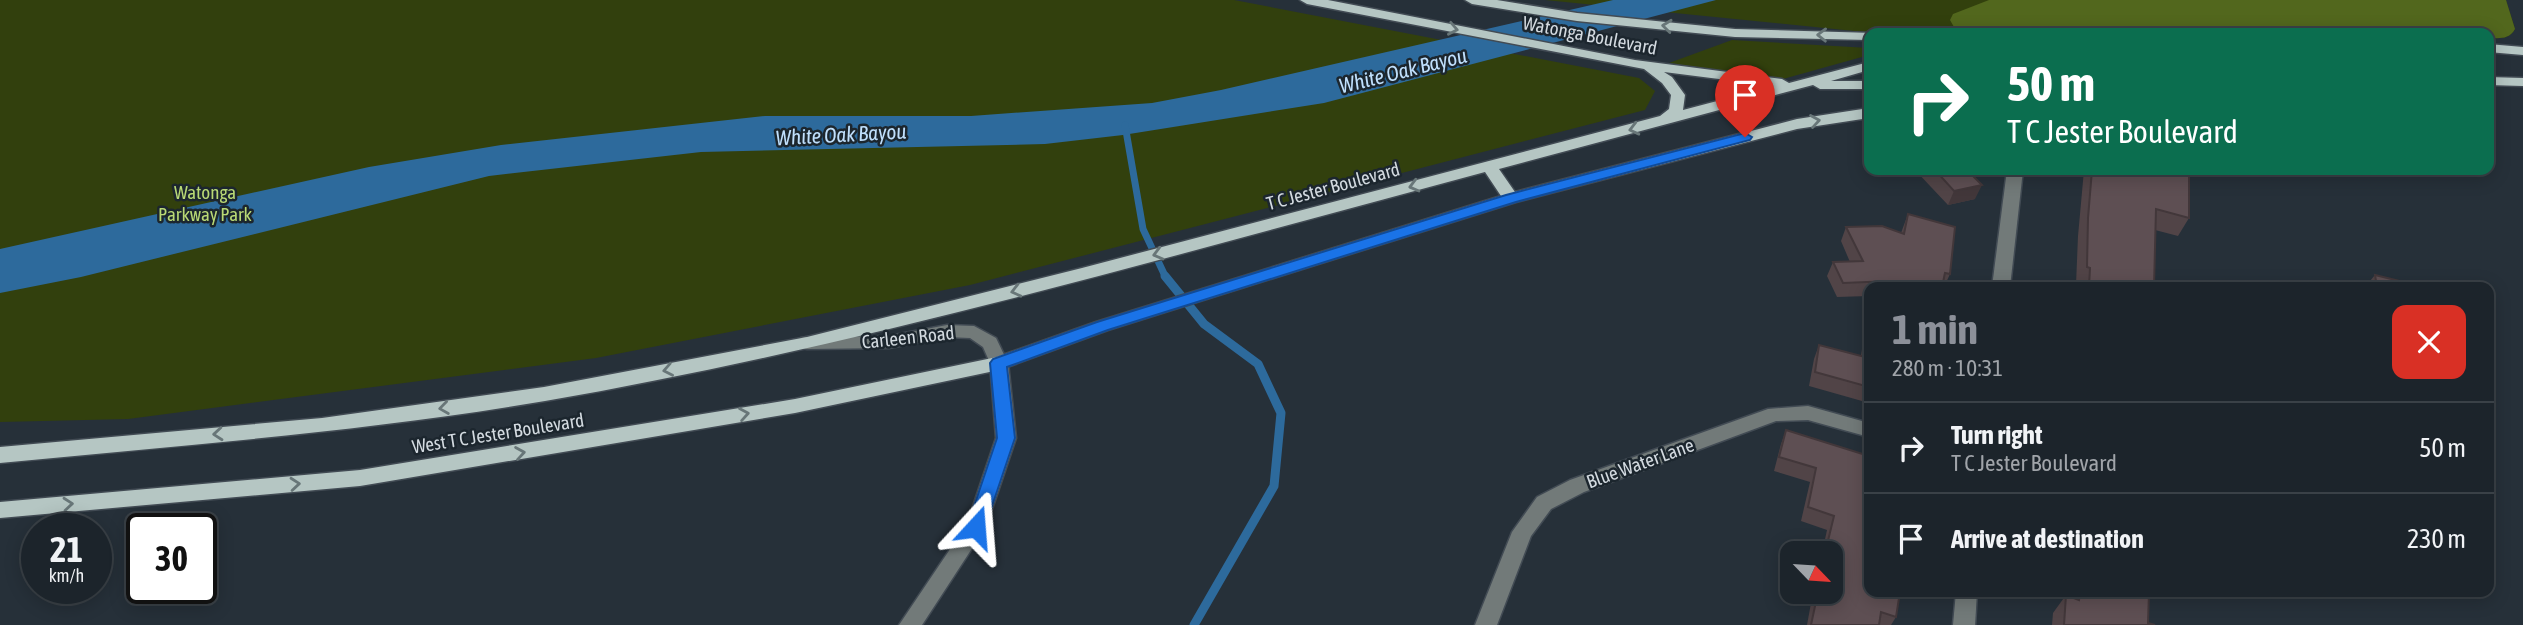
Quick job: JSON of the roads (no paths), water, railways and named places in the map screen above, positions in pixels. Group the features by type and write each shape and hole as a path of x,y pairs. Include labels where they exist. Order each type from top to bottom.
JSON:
{"main road":[{"name":"Watonga Boulevard","path":"1307,0 1635,64 1794,85 1864,85"},
{"name":"Watonga Boulevard","path":"1472,0 1577,17 1735,33 1864,36"},
{"path":"2494,49 2523,51"},
{"path":"1635,64 1667,80 1678,95 1676,110 1662,122"},
{"name":"T C Jester Boulevard","path":"807,343 1082,274 1864,67"},
{"path":"2494,81 2523,82"},
{"path":"999,363 1102,326 1511,198 1797,124 1864,114"},
{"path":"1489,166 1511,198"},
{"name":"West T C Jester Boulevard","path":"1,456 322,425 530,396 807,343"},
{"name":"West T C Jester Boulevard","path":"0,510 359,478 795,405 999,363"}],"street":[{"path":"2002,282 2014,175"},
{"name":"Carleen Road","path":"807,343 889,342 947,331 974,332 990,343 999,363"},
{"path":"910,625 976,527 1002,451 1006,438 999,363"},
{"name":"Blue Water Lane","path":"1486,625 1522,532 1544,503 1577,486 1775,414 1808,413 1864,429"},
{"path":"1964,625 1967,597"}],"water":[{"name":"White Oak Bayou","path":"1613,0 1716,0 1324,103 1123,135 1045,144 701,152 489,176 81,277 0,293 0,249 369,167 501,145 765,116 971,116 1152,103 1221,90"}],"waterway":[{"path":"1125,125 1143,229 1165,276"},
{"path":"1165,276 1204,324 1258,364 1281,413 1274,486 1194,625"}],"park label":[{"name":"Watonga Parkway Park","path":"205,203"}]}
